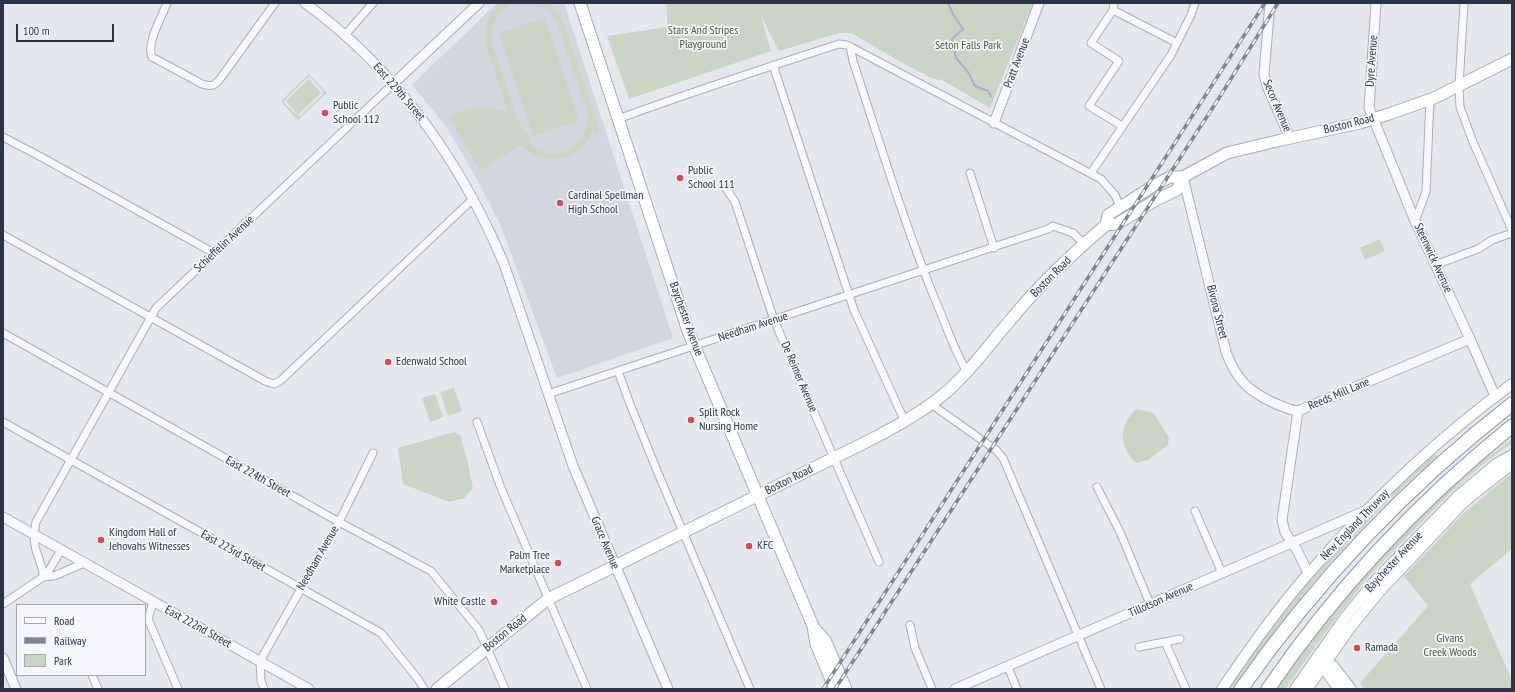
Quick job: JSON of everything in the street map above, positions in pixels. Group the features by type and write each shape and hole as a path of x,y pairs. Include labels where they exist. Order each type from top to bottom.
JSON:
{"highway":[{"name":"New England Thruway","path":"1241,689 1306,603 1359,543 1428,475 1464,443 1512,404"},
{"path":"1268,689 1319,618 1385,542 1440,488 1512,426"}],"main road":[{"name":"Baychester Avenue","path":"580,3 694,346 813,626 816,644 835,689"},
{"name":"Boston Road","path":"1106,225 1108,215 1170,177 1183,177 1227,153 1374,119 1430,100 1512,59"},
{"name":"Boston Road","path":"437,689 548,599 759,496 905,422 931,404 967,372 1039,288 1084,244 1106,225 1117,224 1156,200 1177,190 1183,177"},
{"name":"New England Thruway","path":"1222,689 1268,623 1308,573 1367,510 1431,449 1494,396 1512,384"},
{"name":"Baychester Avenue","path":"1307,689 1344,619 1371,586 1441,511 1477,479 1501,461 1512,455"},
{"name":"Baychester Avenue","path":"1295,689 1322,662 1396,573 1462,504 1512,464"},
{"name":"Baychester Avenue","path":"813,626 825,640 846,689"},
{"path":"1322,662 1339,689"},
{"path":"1322,662 1333,666 1351,689"}],"street":[{"path":"168,3 150,44 150,53 152,57 202,84 211,86 215,85 220,79 275,3"},
{"name":"East 229th Street","path":"305,3 345,35 393,84 424,121 474,198"},
{"path":"345,35 373,3"},
{"name":"Schieffelin Avenue","path":"33,534 36,522 156,308 479,3"},
{"name":"Pratt Avenue","path":"994,123 1040,3"},
{"path":"1091,174 1171,55 1191,15 1195,3"},
{"name":"Secor Avenue","path":"1270,3 1264,74 1267,86 1290,138"},
{"name":"Dyre Avenue","path":"1374,119 1369,108 1376,3"},
{"path":"1435,265 1478,249 1492,240 1512,231 1473,142 1460,107 1459,86 1464,3"},
{"path":"1122,126 1089,106 1119,61 1091,42 1114,6 1177,43"},
{"path":"618,119 689,93 839,44 850,46 1101,179 1110,188 1120,207"},
{"path":"850,46 853,61 924,271 953,345 967,372"},
{"path":"773,65 848,295 905,422"},
{"path":"1415,221 1426,192 1430,100"},
{"name":"Steenwick Avenue","path":"1374,119 1415,221 1470,339 1494,396"},
{"path":"3,137 214,253"},
{"path":"970,173 994,248"},
{"name":"Bivona Street","path":"1183,177 1226,352 1234,370 1238,377 1251,391 1290,410 1298,411"},
{"name":"De Reimer Avenue","path":"726,188 735,202 774,320 879,562"},
{"path":"3,235 267,382 276,383 286,376 474,198 492,234 504,264 548,394"},
{"name":"Needham Avenue","path":"548,394 994,248 1053,226 1073,233 1084,244"},
{"name":"East 224th Street","path":"3,333 339,522 431,571 479,630 505,689"},
{"name":"Reeds Mill Lane","path":"1308,573 1283,526 1283,512 1298,411 1470,339"},
{"path":"618,371 683,533 750,689"},
{"name":"Grace Avenue","path":"548,394 572,466 668,689"},
{"path":"931,404 996,450 1003,458 1102,689"},
{"name":"East 223rd Street","path":"3,422 381,633 418,679 424,689"},
{"path":"477,422 501,488 587,689"},
{"name":"Needham Avenue","path":"260,661 300,588 339,522 373,453"},
{"path":"1097,487 1120,532 1150,604"},
{"name":"Tillotson Avenue","path":"955,689 1367,510"},
{"path":"1195,511 1222,573"},
{"name":"East 222nd Street","path":"3,517 309,689"},
{"path":"33,534 35,549 42,565 43,577"},
{"path":"3,604 43,577 48,572 61,550"},
{"path":"43,577 54,576 84,563"},
{"path":"153,602 148,619 176,689"},
{"path":"910,625 915,648 932,689"},
{"path":"1139,648 1180,639"},
{"path":"1165,642 1186,689"},
{"path":"3,658 6,672 16,689"},
{"path":"260,661 260,681 264,689"},
{"path":"1008,667 1017,689"},
{"path":"92,676 98,689"}],"shaded area":[{"name":"Cardinal Spellman High School","path":"497,3 564,3 673,338 557,378 501,226 478,181 446,126 412,85"}],"green space":[{"path":"501,3 515,3 504,9 496,18 493,24 491,36 492,43 517,120 531,139 527,141 537,149 548,153 558,153 568,150 577,143 583,135 587,124 587,111 558,25 549,11 536,3 550,3 562,18 601,133 595,136 593,130 580,150 562,158 551,159 541,157 530,152 521,145 480,170 449,117 464,110 478,107 492,108 508,113 488,53 485,35 488,19"},
{"name":"Seton Falls Park","path":"666,3 1033,3 990,108 942,80 933,79 906,65 905,63 851,33 839,33 779,51 761,16 771,51 629,99 607,36 668,27"},
{"path":"545,18 579,121 533,136 499,33"},
{"path":"308,75 312,77 327,93 298,120 283,104 282,100","holes":["310,77 323,91 323,94 301,115 298,116 284,103 284,101 307,78"]},
{"path":"309,79 321,93 298,115 286,101"},
{"path":"1380,239 1385,251 1365,260 1360,248"},
{"path":"454,388 462,411 448,416 440,392"},
{"path":"435,394 443,417 430,422 422,398"},
{"path":"1136,409 1154,413 1169,438 1168,445 1148,460 1136,463 1128,454 1124,444 1123,433 1126,422"},
{"path":"454,432 460,435 468,463 473,489 464,498 449,502 403,484 398,448"},
{"path":"1512,439 1512,443 1487,461 1449,494 1369,576 1333,622 1285,689 1276,689 1295,660 1334,610 1399,535 1485,455 1487,458"},
{"path":"1439,455 1381,508 1354,536 1303,595 1232,689 1228,689 1280,615 1330,556 1429,456"},
{"name":"Givans Creek Woods","path":"1512,473 1512,549 1470,584 1512,681 1512,689 1364,689 1360,683 1428,606 1404,576 1463,514"}],"waterway":[{"path":"948,3 954,16 963,29 952,39 956,58 968,72 975,86 988,91 991,96"}],"railway":[{"path":"823,689 1265,3"},
{"path":"835,689 1219,98 1278,3"}],"place":[{"name":"Public School 112","path":"325,113"},
{"name":"Public School 111","path":"680,178"},
{"name":"Cardinal Spellman High School","path":"560,203"},
{"name":"Edenwald School","path":"388,362"},
{"name":"Split Rock Nursing Home","path":"691,420"},
{"name":"Kingdom Hall of Jehovahs Witnesses","path":"101,540"},
{"name":"KFC","path":"749,546"},
{"name":"Palm Tree Marketplace","path":"558,563"},
{"name":"White Castle","path":"494,602"},
{"name":"Ramada","path":"1357,648"}],"park label":[{"name":"Stars And Stripes Playground","path":"703,38"}]}
